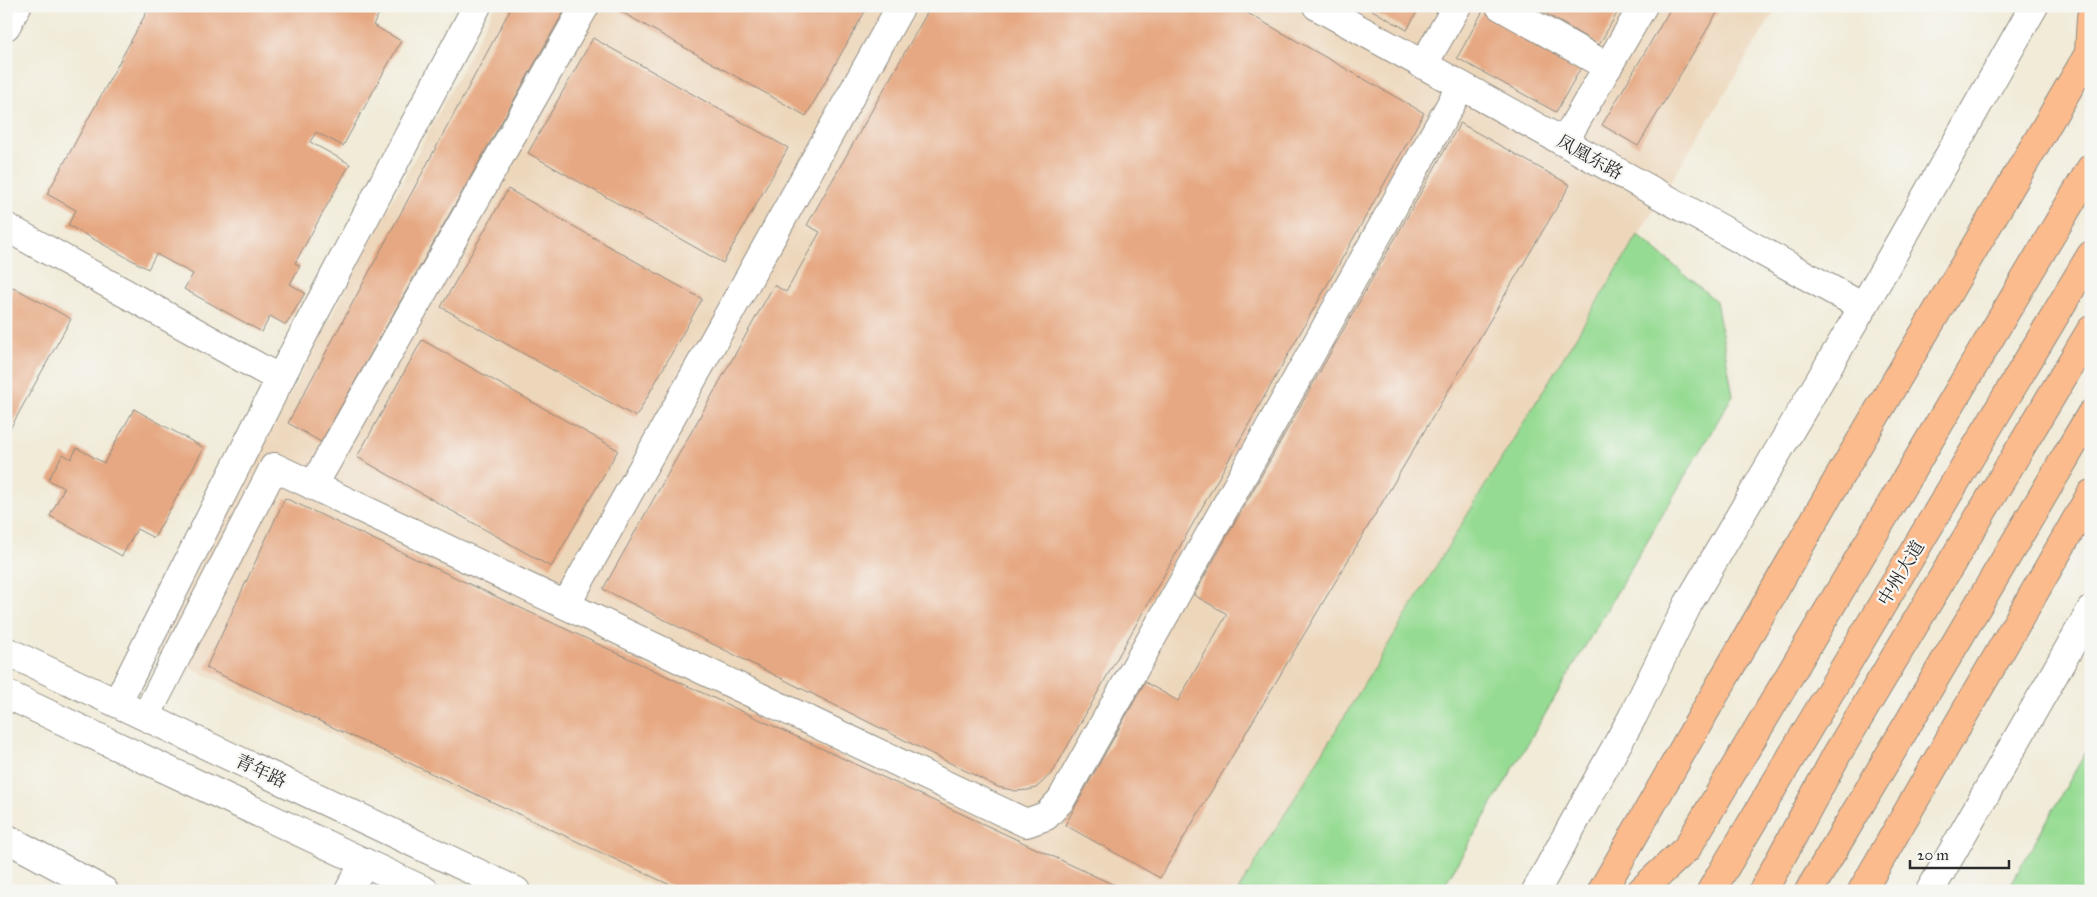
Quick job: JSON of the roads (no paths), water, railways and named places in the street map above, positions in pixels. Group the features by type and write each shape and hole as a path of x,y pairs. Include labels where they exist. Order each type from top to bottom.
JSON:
{"highway":[{"path":"1602,891 1834,486 2090,51 2091,17"},
{"path":"1641,891 1688,848 2091,168"},
{"name":"中州大道","path":"1710,891 2091,255"},
{"path":"1763,891 1837,754 2091,330"},
{"path":"1809,891 2091,414"},
{"path":"1862,891 2091,494"}],"street":[{"path":"6,26 17,6"},
{"path":"117,703 280,379 477,6"},
{"path":"313,486 585,6"},
{"path":"566,605 901,6"},
{"name":"凤凰东路","path":"1317,6 1863,307"},
{"path":"1423,65 1457,6"},
{"path":"1500,6 1608,67"},
{"path":"1564,142 1643,6"},
{"path":"1536,891 1634,716 1688,604 1863,307 2034,6"},
{"path":"146,716 274,467 1026,823 1046,816 1061,800 1461,86"},
{"path":"6,227 280,379"},
{"path":"1930,891 2091,610"},
{"name":"青年路","path":"6,651 516,891"},
{"path":"6,694 422,890"},
{"path":"6,838 104,891"},
{"path":"349,891 364,862"}]}
